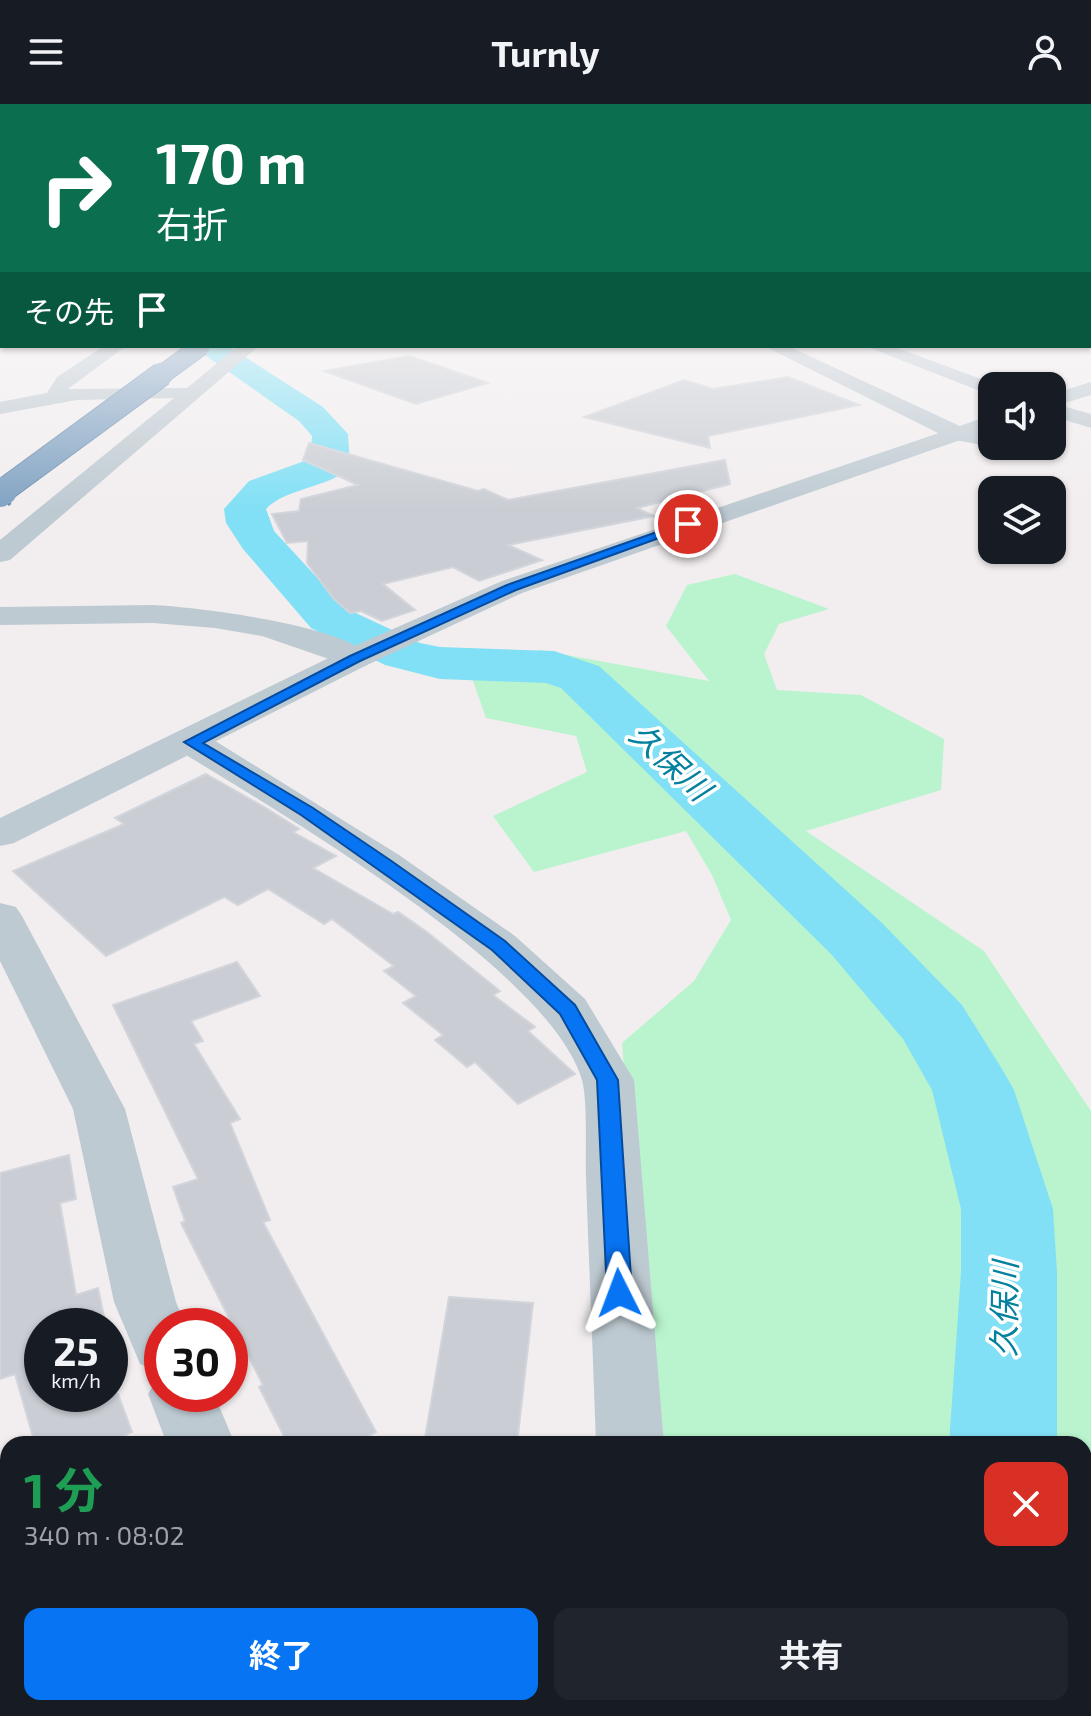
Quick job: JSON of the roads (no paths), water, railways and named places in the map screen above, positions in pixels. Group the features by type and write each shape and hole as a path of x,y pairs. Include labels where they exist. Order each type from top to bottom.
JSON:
{"highway":[{"path":"0,466 155,358"},
{"path":"0,493 184,358"}],"street":[{"path":"57,396 57,390 64,381 98,358"},
{"path":"0,554 235,358"},
{"path":"799,358 958,434 978,438"},
{"path":"908,358 978,384"},
{"path":"1066,396 1091,388"},
{"path":"0,408 57,396 132,391 195,392"},
{"path":"1066,413 1091,421"},
{"path":"0,834 361,656 512,587 637,541 978,427"},
{"path":"1066,438 1091,436"},
{"path":"0,616 171,616 243,622 361,656"},
{"path":"191,742 307,812 384,864 499,946 568,1010 608,1080 630,1436"},
{"path":"0,916 99,1109 147,1308"},
{"path":"188,1412 198,1436"}],"waterway":[{"name":"久保川","path":"226,358 311,414 330,434 329,465 263,489 245,509 247,523 258,540 328,618 403,654 440,663 554,667 580,677 856,938 934,1024 973,1090 1007,1209 1009,1272 1003,1436"}]}
